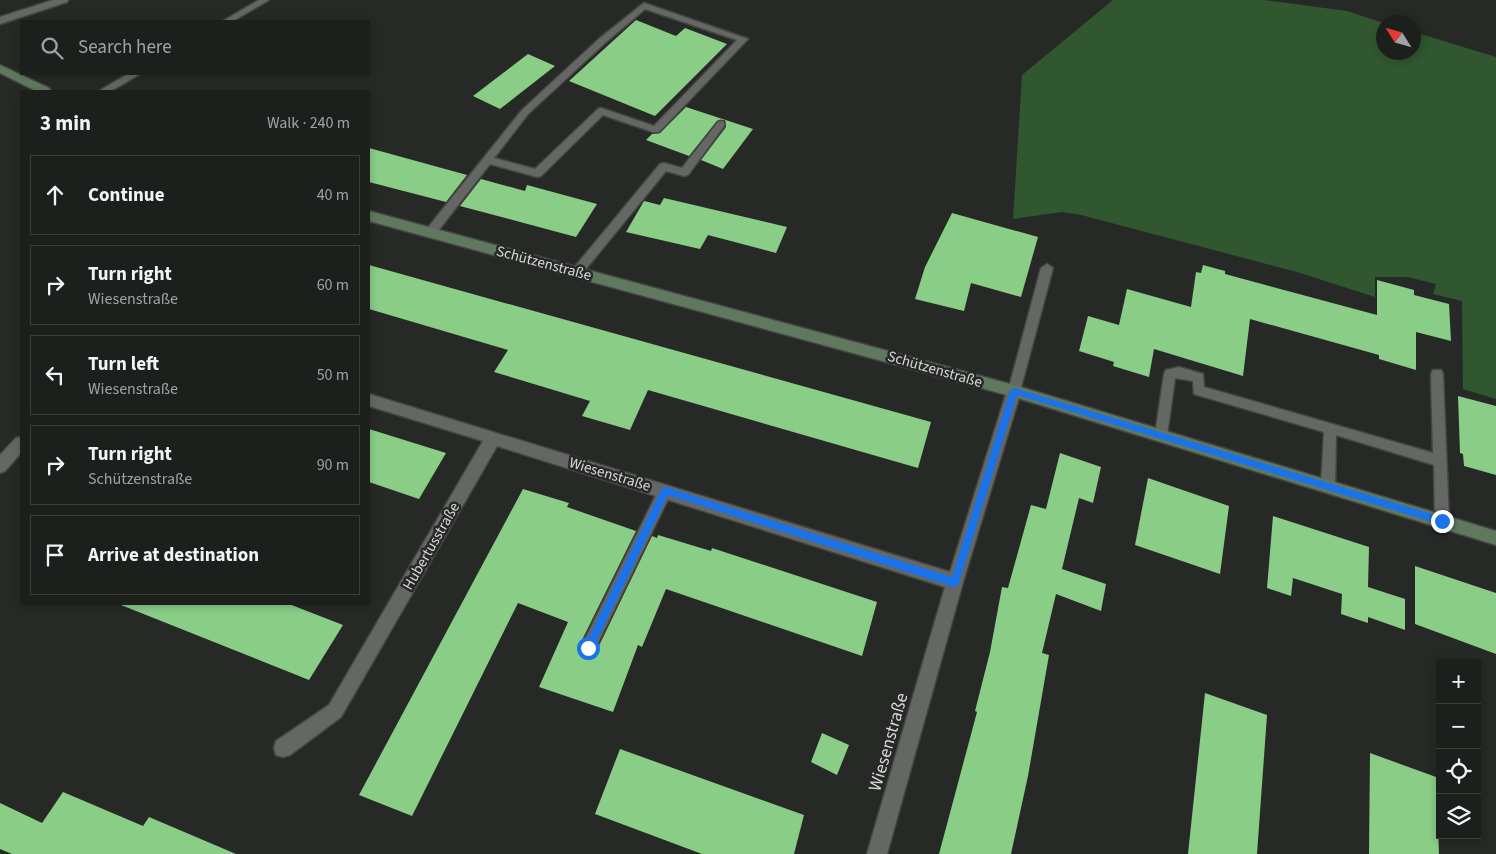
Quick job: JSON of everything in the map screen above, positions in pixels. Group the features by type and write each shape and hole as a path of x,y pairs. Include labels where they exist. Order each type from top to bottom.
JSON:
{"main road":[{"path":"0,69 43,90"},
{"name":"Schützenstraße","path":"370,216 1014,391 1496,538"}],"street":[{"path":"0,21 64,0"},
{"name":"Wiesenstraße","path":"877,854 954,582 1014,391"},
{"path":"370,400 493,438"},
{"name":"Wiesenstraße","path":"493,438 954,582"},
{"name":"Hubertusstraße","path":"283,748 335,711 493,438"},
{"path":"0,466 20,444"}],"lane":[{"path":"229,20 265,0"},
{"path":"430,232 487,160 525,112 603,40 644,6 742,39 656,130 601,111 537,173 487,160"},
{"path":"106,90 133,75"},
{"path":"577,272 664,167 684,172 721,124"},
{"path":"1014,391 1047,268"},
{"path":"1161,435 1170,374 1179,372 1199,378 1198,390 1440,461"},
{"path":"1437,374 1442,521"},
{"path":"1328,486 1330,428"},
{"path":"588,648 666,491"}],"green space":[{"path":"1113,0 1264,0 1347,11 1376,21 1376,60 1421,60 1421,34 1496,57 1496,399 1463,389 1462,301 1433,294 1436,284 1407,277 1375,277 1375,297 1297,272 1081,215 1062,212 1013,219 1022,75"}],"building":[{"path":"636,20 676,36 685,28 727,44 655,116 569,81"},
{"path":"528,54 555,66 500,109 473,96"},
{"path":"686,107 753,129 723,169 701,160 726,127 725,120 717,121 689,156 646,140 652,134 660,133"},
{"path":"370,148 467,175 446,202 370,182"},
{"path":"481,179 525,191 527,185 597,204 576,237 460,206"},
{"path":"664,198 787,227 776,253 708,235 700,249 626,232 644,201 660,205"},
{"path":"952,213 1038,237 1021,297 971,283 964,311 915,299 925,267"},
{"path":"370,265 931,422 918,468 648,390 630,430 582,416 590,401 494,372 508,350 370,309"},
{"path":"1203,265 1225,271 1225,274 1377,315 1377,280 1414,290 1414,295 1449,304 1451,341 1416,332 1416,370 1379,359 1379,355 1250,319 1243,376 1154,349 1149,377 1113,366 1114,362 1079,351 1088,316 1119,325 1127,289 1191,307 1196,272 1201,273"},
{"path":"1458,396 1496,406 1496,475 1464,466 1463,454 1460,453"},
{"path":"370,429 446,453 419,499 370,482"},
{"path":"1060,453 1101,467 1093,503 1079,498 1062,569 1106,584 1101,611 1056,594 1042,653 1049,655 1028,776 1011,854 939,854 977,712 975,711 990,652 1002,587 1008,588 1031,505 1046,509"},
{"path":"1148,478 1229,506 1220,574 1135,545"},
{"path":"523,489 569,503 567,507 636,531 581,642 579,649 582,655 589,657 595,654 652,536 657,538 658,535 711,551 712,548 877,602 862,656 666,589 642,647 638,645 613,712 539,687 568,622 518,603 412,816 359,795"},
{"path":"1273,516 1369,547 1368,587 1405,599 1405,630 1368,617 1368,623 1341,614 1342,594 1293,578 1291,596 1267,588"},
{"path":"1415,566 1496,593 1496,654 1415,624"},
{"path":"121,605 292,605 343,625 309,680"},
{"path":"1205,693 1267,715 1257,854 1188,854"},
{"path":"822,733 849,745 837,775 811,762"},
{"path":"620,749 804,815 794,854 702,854 595,814"},
{"path":"1370,753 1436,777 1436,839 1438,839 1439,854 1369,854"},
{"path":"63,792 143,826 149,817 236,854 12,854 0,849 0,803 42,823"}],"route":[{"path":"588,648 666,491 954,582 1014,391 1442,521"}]}
